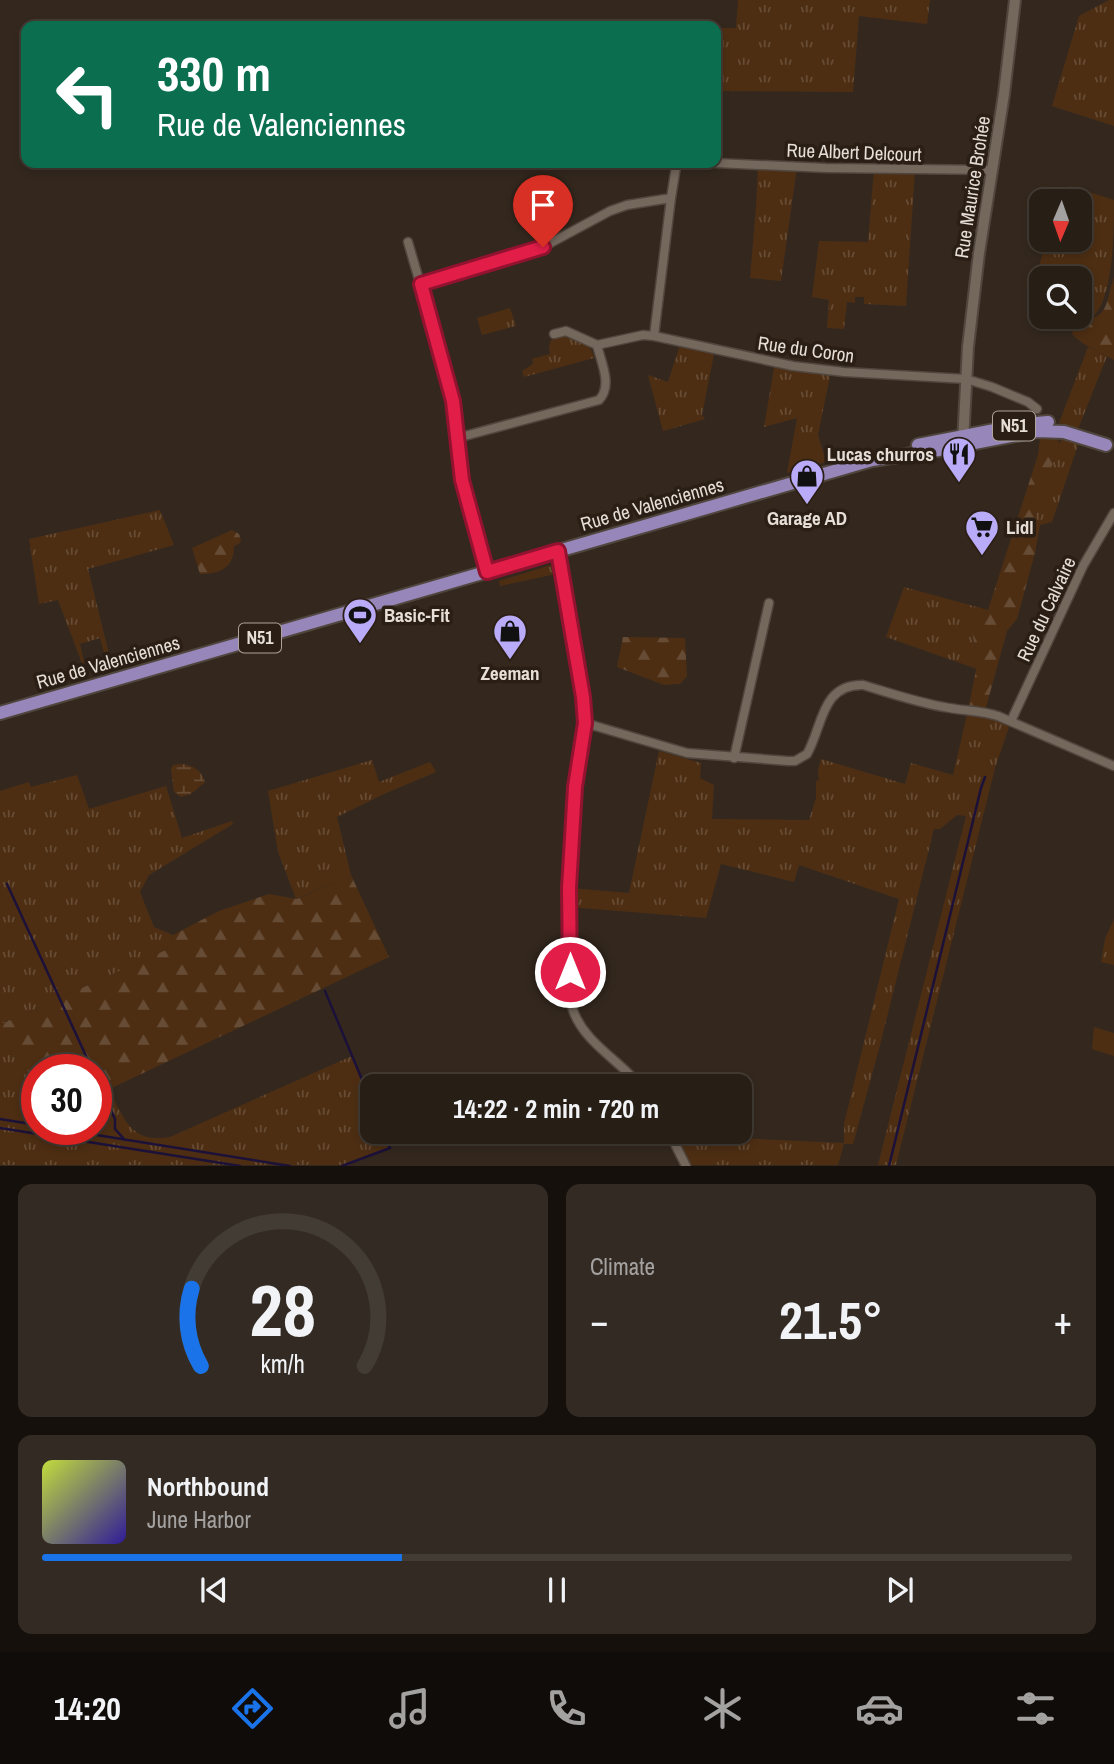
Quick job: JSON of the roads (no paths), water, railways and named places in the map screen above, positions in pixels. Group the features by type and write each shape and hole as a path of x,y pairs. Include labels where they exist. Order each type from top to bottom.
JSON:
{"main road":[{"name":"Rue de Valenciennes","path":"0,713 872,460 963,441 1066,429 1110,446"}],"street":[{"name":"Rue Maurice Brohée","path":"963,441 968,347 979,253 1004,94 1015,0"},
{"name":"Rue Albert Delcourt","path":"721,163 826,168 992,170"},
{"path":"654,336 677,168"},
{"path":"421,284 543,247 610,211 627,205 671,198"},
{"path":"408,242 453,401 464,488 487,572"},
{"path":"457,438 599,400 604,394 606,384 597,345 566,331 554,334"},
{"name":"Rue du Coron","path":"597,345 643,335 654,336 793,366 844,372 967,379"},
{"path":"967,379 1028,402 1038,409"},
{"name":"Rue du Calvaire","path":"1011,721 1071,590 1114,513"},
{"path":"558,551 585,723 575,787 569,888 570,993 573,1010 581,1025 630,1074"},
{"path":"734,758 769,603"},
{"path":"585,723 687,753 788,761 807,754 837,691 850,685 863,685 940,707 985,711 1114,766"},
{"path":"674,1144 686,1166"}],"waterway":[{"path":"889,1166 985,777"},
{"path":"7,884 85,1054"},
{"path":"325,991 360,1075"},
{"path":"112,1113 115,1129 125,1140"},
{"path":"0,1119 21,1122"},
{"path":"0,1128 240,1166"},
{"path":"112,1137 290,1166"},
{"path":"342,1166 390,1148 388,1144"}],"place":[{"name":"Lucas churros","path":"959,484"},
{"name":"Garage AD","path":"807,506"},
{"name":"Lidl","path":"982,557"},
{"name":"Basic-Fit","path":"360,645"},
{"name":"Zeeman","path":"510,661"}]}
